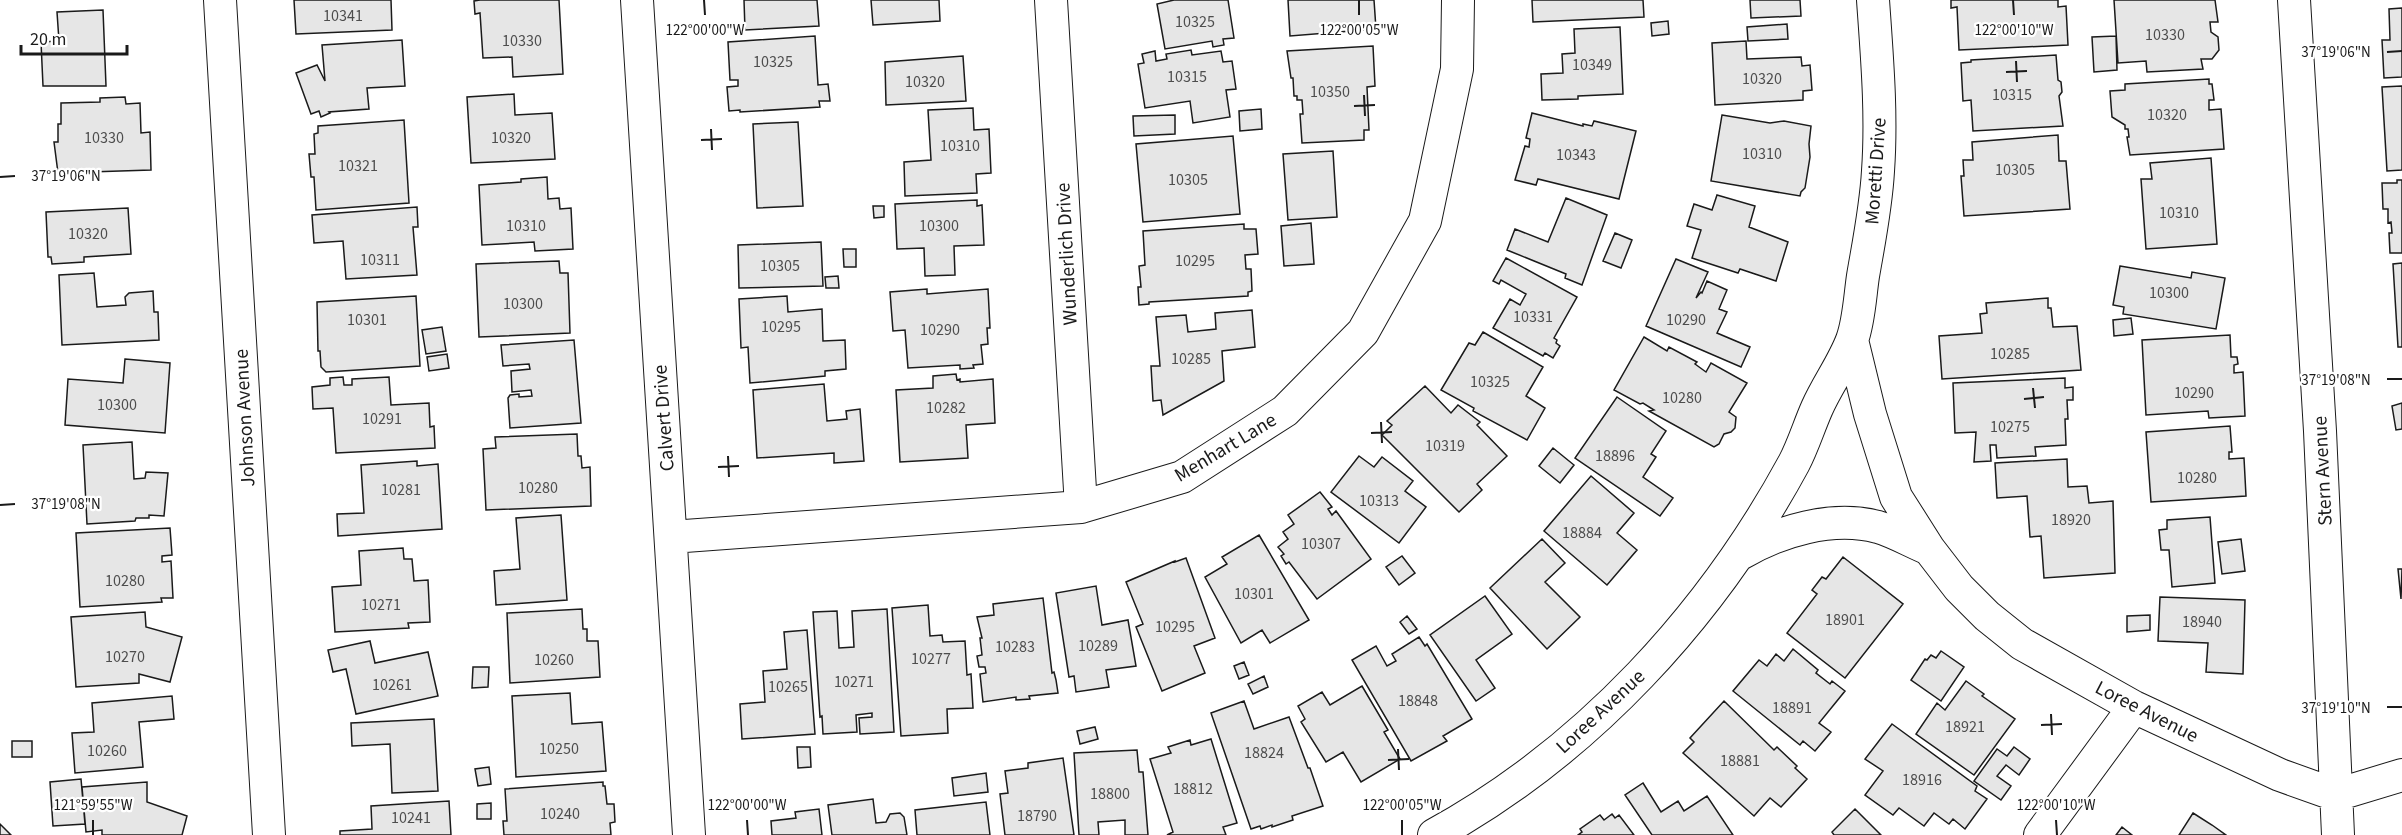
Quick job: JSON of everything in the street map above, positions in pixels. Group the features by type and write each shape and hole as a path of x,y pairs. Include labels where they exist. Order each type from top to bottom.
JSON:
{"street":[{"name":"Johnson Avenue","path":"220,0 269,835"},
{"name":"Calvert Drive","path":"638,0 689,835"},
{"name":"Wunderlich Drive","path":"1051,0 1081,507"},
{"name":"Menhart Lane","path":"670,537 1081,507 1182,477 1285,411 1363,332 1425,221 1458,69 1458,0"},
{"name":"Moretti Drive","path":"1852,340 1874,213 1878,170 1879,98 1874,0"},
{"name":"Stern Avenue","path":"2294,0 2320,431 2338,835"},
{"name":"Loree Avenue","path":"1852,340 1870,414 1896,497 1929,549 1959,588 1987,616 2022,644 2134,707 2280,775 2336,795"},
{"name":"Loree Avenue","path":"1434,835 1467,817 1579,734 1634,683 1685,623 1737,556 1795,461 1818,406 1852,340"},
{"name":"Loree Avenue","path":"1737,556 1760,542 1782,533 1837,524 1879,528 1929,549"},
{"path":"2040,835 2134,707"},
{"path":"2336,795 2402,775"}],"building":[{"path":"294,0 391,0 392,30 296,34"},
{"path":"559,0 563,74 513,77 512,57 483,58 480,13 475,14 474,1"},
{"path":"744,0 817,0 819,26 745,30"},
{"path":"871,0 939,0 940,21 873,25"},
{"path":"1174,0 1228,0 1234,38 1223,39 1224,45 1213,47 1212,41 1165,49 1157,4"},
{"path":"1288,0 1374,0 1376,29 1290,36"},
{"path":"1532,0 1643,0 1644,17 1533,22"},
{"path":"1750,0 1800,0 1801,16 1751,18"},
{"path":"1951,0 2058,0 2058,7 2066,6 2068,45 1959,50 1957,7 1951,8"},
{"path":"2114,0 2215,0 2218,22 2210,22 2211,32 2218,37 2219,50 2212,59 2201,59 2203,69 2147,72 2146,61 2118,63"},
{"path":"2402,8 2402,77 2384,78 2382,40 2390,40 2389,9"},
{"path":"103,10 106,86 43,86 41,42 59,41 57,12"},
{"path":"1668,21 1669,34 1652,36 1651,23"},
{"path":"1787,24 1788,39 1748,41 1747,27"},
{"path":"1620,27 1623,94 1542,100 1541,74 1563,73 1562,54 1575,53 1574,29"},
{"path":"815,36 818,85 828,84 830,101 819,101 820,107 729,111 727,87 738,86 738,80 730,80 728,42"},
{"path":"2116,36 2117,70 2094,72 2092,37"},
{"path":"402,40 405,86 367,88 369,109 329,112 321,117 319,111 311,114 296,73 317,65 325,81 322,45"},
{"path":"1746,41 1747,59 1801,57 1802,66 1810,65 1812,90 1803,91 1803,100 1715,105 1712,43"},
{"path":"1373,46 1375,86 1367,87 1369,130 1364,130 1364,140 1302,143 1300,114 1303,114 1302,100 1297,100 1297,96 1294,96 1287,51"},
{"path":"1191,50 1192,55 1221,51 1223,62 1232,61 1236,89 1226,90 1230,117 1193,123 1190,101 1145,108 1138,64 1144,63 1142,54 1155,51 1156,61 1167,59 1166,54"},
{"path":"2056,55 2058,80 2061,82 2062,92 2059,96 2063,126 1973,131 1971,100 1963,101 1961,63 1971,62 1971,60"},
{"path":"963,56 966,101 886,105 885,62"},
{"path":"2209,79 2214,100 2209,100 2209,110 2221,109 2224,149 2130,155 2128,129 2112,117 2110,91 2125,90 2125,84"},
{"path":"2402,86 2402,170 2387,171 2382,87"},
{"path":"514,94 515,115 552,113 555,159 471,163 467,97"},
{"path":"125,97 126,104 140,103 141,133 150,132 151,170 58,173 54,142 58,142 61,103 100,102 100,98"},
{"path":"973,108 974,130 989,129 991,173 976,174 977,193 905,196 904,162 931,160 928,110"},
{"path":"1261,109 1262,129 1240,131 1239,111"},
{"path":"1532,113 1583,126 1583,124 1592,126 1594,121 1636,131 1619,199 1538,179 1536,185 1515,180 1525,146 1529,147 1530,139 1526,138"},
{"path":"1175,115 1175,134 1134,136 1133,116"},
{"path":"1722,115 1770,123 1784,121 1811,126 1810,157 1805,188 1800,196 1711,181"},
{"path":"404,120 409,203 316,210 314,177 311,177 309,154 315,154 314,134 318,133 318,126"},
{"path":"798,122 803,206 757,208 753,124"},
{"path":"2058,135 2059,161 2066,161 2070,209 1964,216 1961,176 1964,176 1963,160 1973,160 1972,142"},
{"path":"1233,136 1240,214 1143,222 1136,144"},
{"path":"1333,151 1337,217 1288,220 1283,154"},
{"path":"2211,158 2217,244 2146,249 2141,179 2152,179 2150,163"},
{"path":"547,177 548,199 559,198 560,209 571,208 573,249 535,251 534,242 482,245 479,185 521,182 521,179"},
{"path":"2397,180 2402,180 2402,253 2390,253 2391,222 2388,223 2388,209 2383,209 2382,183 2397,183"},
{"path":"1717,195 1755,206 1749,227 1788,242 1776,281 1740,269 1738,273 1692,258 1701,230 1687,226 1694,204 1712,210"},
{"path":"1566,198 1607,215 1582,285 1565,278 1566,274 1507,250 1515,229 1548,242"},
{"path":"977,200 977,206 982,205 984,245 954,246 955,275 925,276 924,248 897,249 895,204"},
{"path":"873,206 884,206 884,217 874,218"},
{"path":"417,207 418,227 413,227 417,275 346,279 343,241 314,243 312,215"},
{"path":"128,208 131,254 84,257 84,262 52,264 51,257 48,257 46,212"},
{"path":"1311,223 1314,264 1284,266 1281,226"},
{"path":"1244,224 1244,229 1256,229 1258,254 1245,255 1246,269 1251,269 1252,291 1248,292 1248,296 1149,302 1149,304 1139,305 1138,287 1141,287 1139,266 1145,265 1143,231"},
{"path":"1615,233 1632,240 1621,268 1603,261"},
{"path":"821,242 823,286 739,288 738,245"},
{"path":"843,249 856,249 856,267 844,267"},
{"path":"1506,258 1577,297 1554,338 1560,346 1553,358 1545,353 1543,356 1493,328 1510,299 1520,305 1526,294 1501,280 1499,284 1493,281"},
{"path":"1676,259 1708,272 1696,298 1702,293 1707,281 1727,290 1719,309 1727,312 1717,333 1750,347 1741,367 1646,326"},
{"path":"559,261 560,273 568,273 570,333 479,337 476,264"},
{"path":"2402,263 2402,347 2398,347 2393,264"},
{"path":"2120,266 2191,278 2192,272 2225,278 2216,329 2123,314 2124,307 2113,305"},
{"path":"94,273 97,307 126,305 125,297 129,293 153,291 154,312 158,312 159,340 62,345 59,275"},
{"path":"838,276 839,288 826,288 825,277"},
{"path":"927,289 927,294 988,289 990,328 987,328 988,344 981,345 983,364 973,365 974,368 960,369 960,365 908,368 905,330 893,331 890,292"},
{"path":"416,296 420,366 326,372 321,367 320,351 318,351 317,302"},
{"path":"787,296 788,312 822,309 823,341 845,340 846,369 825,371 825,376 750,383 748,347 741,348 739,299"},
{"path":"2048,298 2053,327 2077,326 2081,370 1942,379 1939,336 1982,333 1980,314 1987,313 1986,303"},
{"path":"1252,310 1255,347 1222,351 1224,381 1163,415 1161,400 1153,401 1151,366 1160,366 1156,317 1186,315 1188,332 1216,329 1215,313"},
{"path":"2131,318 2133,334 2114,336 2113,320"},
{"path":"442,327 446,351 426,354 422,330"},
{"path":"1483,332 1543,367 1526,396 1545,408 1527,440 1473,411 1474,408 1441,390 1469,343 1475,345"},
{"path":"2230,335 2231,357 2237,357 2238,364 2234,365 2234,373 2243,372 2245,416 2209,418 2208,411 2146,415 2142,340"},
{"path":"1644,337 1667,351 1669,347 1697,362 1695,364 1706,372 1711,363 1747,383 1729,412 1736,417 1735,428 1724,434 1719,444 1714,447 1649,411 1654,410 1643,403 1640,404 1614,390"},
{"path":"574,340 581,423 510,428 508,398 510,395 532,396 531,390 512,392 511,371 530,369 529,364 503,366 501,345"},
{"path":"447,354 449,368 429,371 427,357"},
{"path":"125,359 170,363 165,433 65,425 68,379 123,383"},
{"path":"956,374 960,382 993,379 995,423 966,425 968,458 900,462 896,390 933,388 933,376"},
{"path":"343,377 344,385 352,385 352,379 389,377 391,405 429,403 430,427 434,426 435,448 336,453 333,408 313,409 312,387 330,385 330,378"},
{"path":"2065,378 2065,388 2073,387 2073,400 2067,400 2066,445 2035,447 2036,456 1997,458 1996,445 1990,445 1991,461 1974,462 1976,432 1955,433 1953,383"},
{"path":"824,384 827,421 847,419 846,411 860,409 864,461 834,463 834,453 757,458 753,390"},
{"path":"1425,386 1451,413 1458,405 1480,422 1477,425 1507,456 1477,484 1482,490 1459,512 1382,435 1392,425 1387,421"},
{"path":"1617,397 1666,431 1651,454 1656,457 1643,477 1673,498 1660,516 1575,458"},
{"path":"2402,403 2402,429 2396,430 2392,406"},
{"path":"2230,426 2232,452 2229,452 2229,459 2244,458 2246,496 2151,502 2146,432"},
{"path":"577,434 578,456 581,456 582,468 590,467 591,506 486,510 483,449 496,448 495,437"},
{"path":"132,442 134,479 145,478 146,472 168,473 164,516 149,515 149,518 136,518 135,521 87,524 83,445"},
{"path":"1553,448 1574,465 1560,483 1539,466"},
{"path":"1359,456 1374,467 1382,457 1413,481 1405,491 1426,507 1399,543 1331,492"},
{"path":"2067,459 2068,487 2087,486 2089,503 2113,501 2115,573 2044,578 2041,536 2030,537 2027,496 1997,498 1995,463"},
{"path":"417,461 417,466 438,464 442,529 338,536 337,514 364,513 361,465"},
{"path":"1591,476 1634,513 1617,533 1637,550 1607,585 1544,531"},
{"path":"1320,492 1332,507 1328,509 1332,515 1336,511 1371,559 1317,599 1289,562 1286,564 1281,556 1284,554 1278,547 1288,539 1283,532 1294,524 1288,515"},
{"path":"561,515 567,600 496,605 494,571 520,569 516,518"},
{"path":"2210,517 2215,583 2172,587 2169,550 2161,550 2159,530 2167,529 2167,520"},
{"path":"170,528 172,555 162,556 162,562 171,561 173,598 161,598 162,602 80,607 76,533"},
{"path":"1259,535 1309,620 1270,643 1262,630 1241,643 1205,577 1227,564 1222,557"},
{"path":"1542,539 1565,563 1545,582 1580,617 1547,649 1490,588"},
{"path":"2241,539 2245,571 2222,574 2218,542"},
{"path":"403,548 404,559 412,559 414,581 428,580 430,622 408,623 409,628 335,632 332,587 361,585 359,551"},
{"path":"1402,556 1415,573 1399,585 1386,567"},
{"path":"1843,557 1903,604 1845,678 1787,633 1817,594 1812,590 1822,577 1826,579"},
{"path":"1186,558 1215,638 1194,646 1205,673 1162,691 1136,627 1143,624 1126,582"},
{"path":"2398,569 2402,569 2401,599"},
{"path":"1096,586 1102,625 1128,620 1136,666 1106,670 1109,687 1076,692 1074,676 1069,677 1056,593"},
{"path":"1485,596 1512,634 1476,660 1495,688 1476,701 1430,635"},
{"path":"2160,597 2245,600 2243,674 2206,672 2208,643 2158,641"},
{"path":"1043,598 1052,673 1054,672 1058,693 1029,696 1030,699 1016,700 1016,697 983,702 980,674 986,673 985,667 979,667 977,656 982,655 980,638 982,638 977,617 994,615 993,604"},
{"path":"928,605 930,636 942,635 943,642 965,641 967,675 971,674 973,708 947,709 948,733 901,736 892,608"},
{"path":"582,609 583,629 587,629 587,641 598,641 600,677 510,683 507,613"},
{"path":"887,609 894,732 860,734 859,718 872,717 872,713 856,715 857,732 823,734 813,612 837,611 839,648 854,647 852,611"},
{"path":"145,612 146,627 182,637 170,682 139,674 139,683 76,687 71,617"},
{"path":"2150,615 2150,630 2127,632 2127,616"},
{"path":"1407,616 1417,629 1409,634 1400,622"},
{"path":"807,630 815,734 742,739 740,704 765,702 763,671 787,669 784,632"},
{"path":"1419,637 1425,646 1427,644 1472,719 1443,736 1447,741 1411,761 1352,660 1376,646 1387,666 1396,661 1392,654"},
{"path":"370,641 375,663 428,652 438,696 356,714 346,669 333,672 328,650"},
{"path":"1793,649 1818,670 1816,673 1830,684 1832,681 1845,691 1819,723 1831,732 1815,751 1803,741 1800,745 1733,691 1759,660 1767,666 1776,654 1784,661"},
{"path":"1941,651 1964,667 1941,701 1911,680 1925,659 1927,660 1931,655 1936,658"},
{"path":"1244,662 1249,675 1239,679 1234,666"},
{"path":"473,667 489,667 488,687 472,688"},
{"path":"1264,676 1268,687 1253,694 1248,684"},
{"path":"1966,681 1984,694 1982,696 2015,719 1974,775 1916,734 1937,703 1945,710"},
{"path":"1362,686 1388,730 1384,732 1400,759 1361,782 1343,752 1326,762 1301,722 1305,719 1298,706 1322,692 1330,705"},
{"path":"570,693 572,724 602,722 606,771 516,777 512,696"},
{"path":"172,696 174,719 139,722 143,767 75,773 72,733 94,732 92,703"},
{"path":"1244,701 1254,729 1289,717 1323,806 1292,816 1293,820 1272,827 1272,825 1261,829 1260,826 1251,829 1211,713"},
{"path":"1724,701 1774,750 1777,747 1807,779 1781,807 1770,798 1754,816 1683,753 1694,742 1690,738"},
{"path":"434,719 438,791 392,793 390,744 352,746 351,723"},
{"path":"1892,724 1977,786 1975,791 1987,799 1965,829 1953,819 1949,824 1934,813 1924,826 1899,808 1893,815 1865,795 1883,771 1865,759"},
{"path":"1095,727 1098,739 1080,744 1077,731"},
{"path":"1211,739 1237,823 1223,827 1226,835 1167,835 1173,832 1150,759 1171,753 1168,747 1190,740 1191,745"},
{"path":"12,741 32,741 32,757 12,757"},
{"path":"797,747 810,747 811,767 798,768"},
{"path":"2014,747 2030,759 2019,775 2006,765 1997,776 2011,786 2001,800 1974,781 1997,749 2007,756"},
{"path":"1137,750 1139,772 1143,772 1148,835 1125,835 1125,820 1098,822 1099,835 1079,835 1074,753"},
{"path":"1063,758 1074,835 1005,835 1000,794 1008,793 1005,771 1028,768 1028,763"},
{"path":"489,767 491,784 478,786 475,769"},
{"path":"986,773 988,792 954,796 952,778"},
{"path":"81,779 85,824 53,826 50,782"},
{"path":"147,782 147,802 187,816 182,835 102,835 102,830 86,832 82,787"},
{"path":"603,782 607,804 614,804 615,822 610,823 611,835 504,835 503,821 507,821 505,789"},
{"path":"1643,783 1661,812 1678,801 1684,811 1707,796 1733,835 1652,835 1625,795"},
{"path":"873,799 876,823 886,822 890,814 900,813 904,817 907,835 832,835 828,805"},
{"path":"449,801 451,835 340,835 340,831 372,829 371,806"},
{"path":"986,802 990,835 917,835 915,810"},
{"path":"491,803 491,819 477,819 477,804"},
{"path":"819,809 822,835 772,835 771,821 796,818 795,812"},
{"path":"1855,809 1881,835 1834,835 1832,832"},
{"path":"2193,813 2212,825 2226,835 2179,835"},
{"path":"1612,814 1615,818 1619,815 1634,835 1578,835 1582,832 1580,829 1600,815 1604,820"},
{"path":"0,824 11,835 0,835"},
{"path":"2122,827 2132,835 2116,835"}]}
